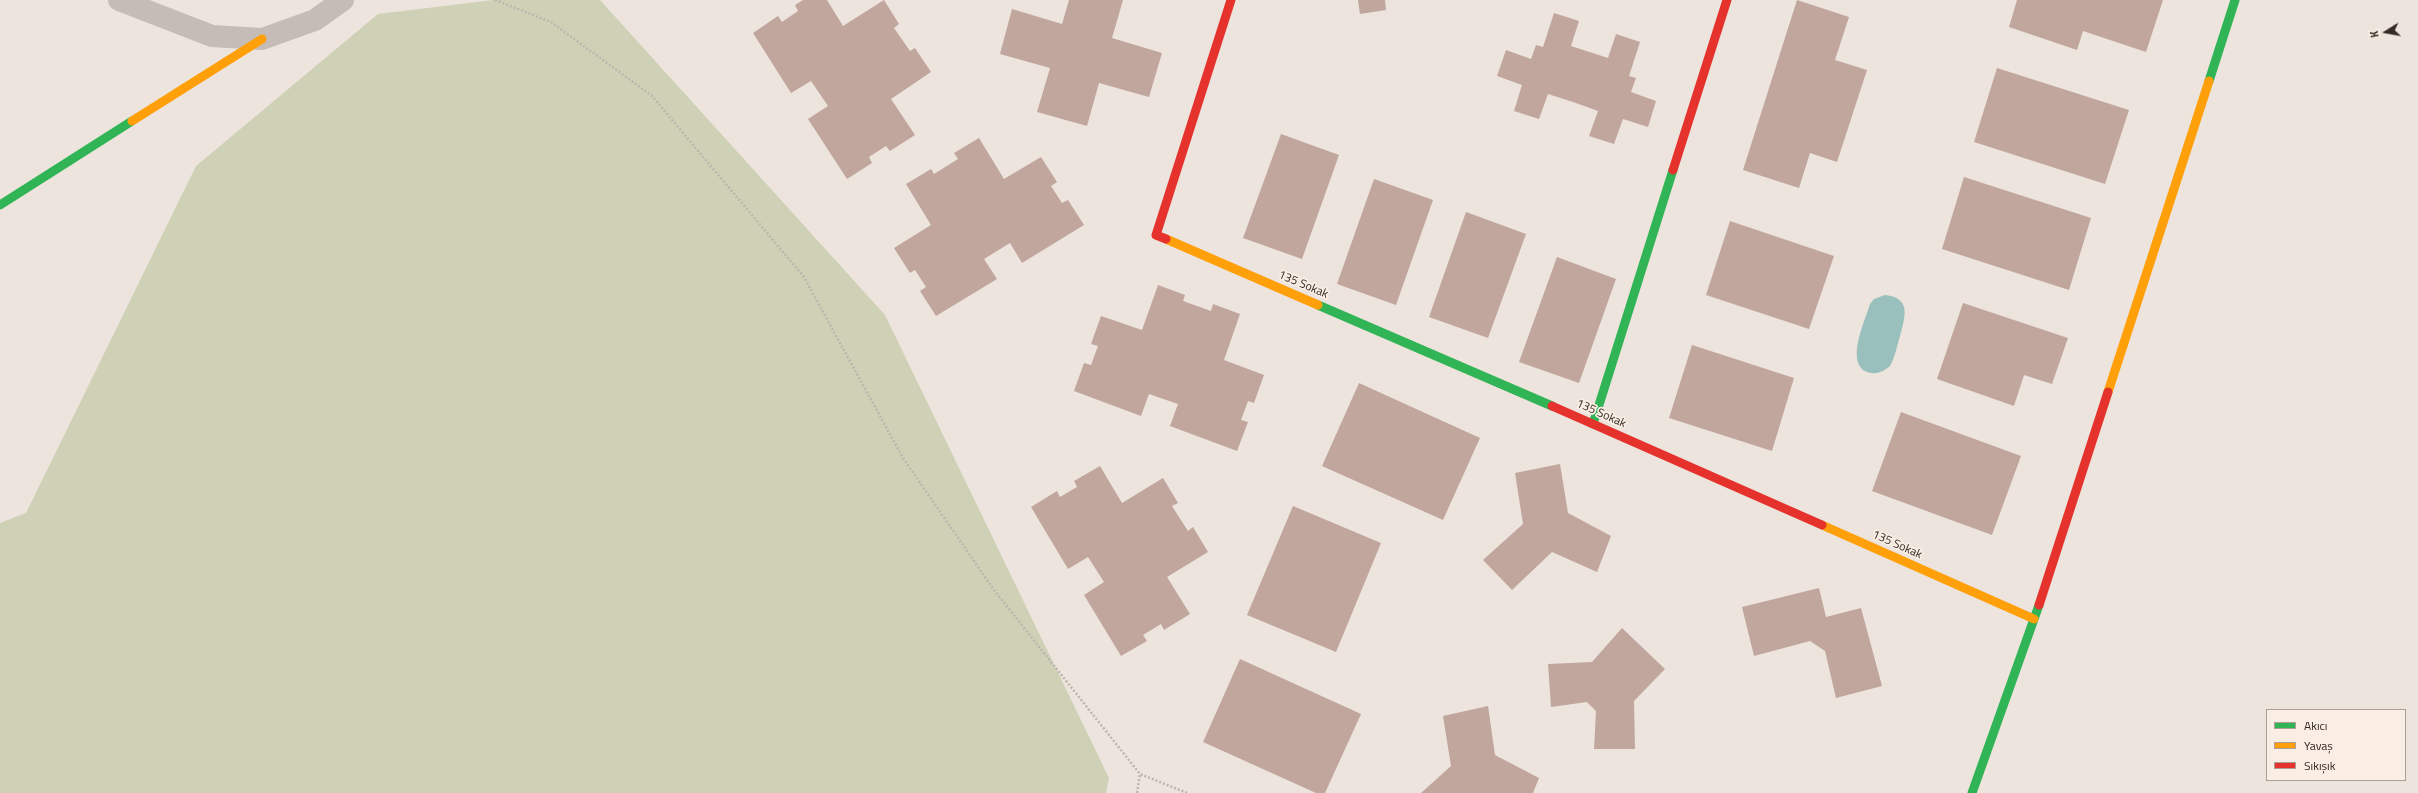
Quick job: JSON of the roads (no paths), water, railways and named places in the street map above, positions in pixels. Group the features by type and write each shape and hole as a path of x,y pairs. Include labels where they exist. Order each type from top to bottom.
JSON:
{"street":[{"path":"119,0 212,36 262,39"},
{"path":"0,205 262,39 315,20 343,0"},
{"name":"135 Sokak","path":"1231,0 1156,235 1593,424 2034,619"},
{"path":"1593,424 1727,0"},
{"path":"1972,793 2034,619 2236,0"}],"water":[{"path":"1885,295 1894,297 1903,304 1905,315 1904,322 1890,366 1885,370 1870,373 1861,367 1857,360 1858,341 1870,304 1874,299"}]}
